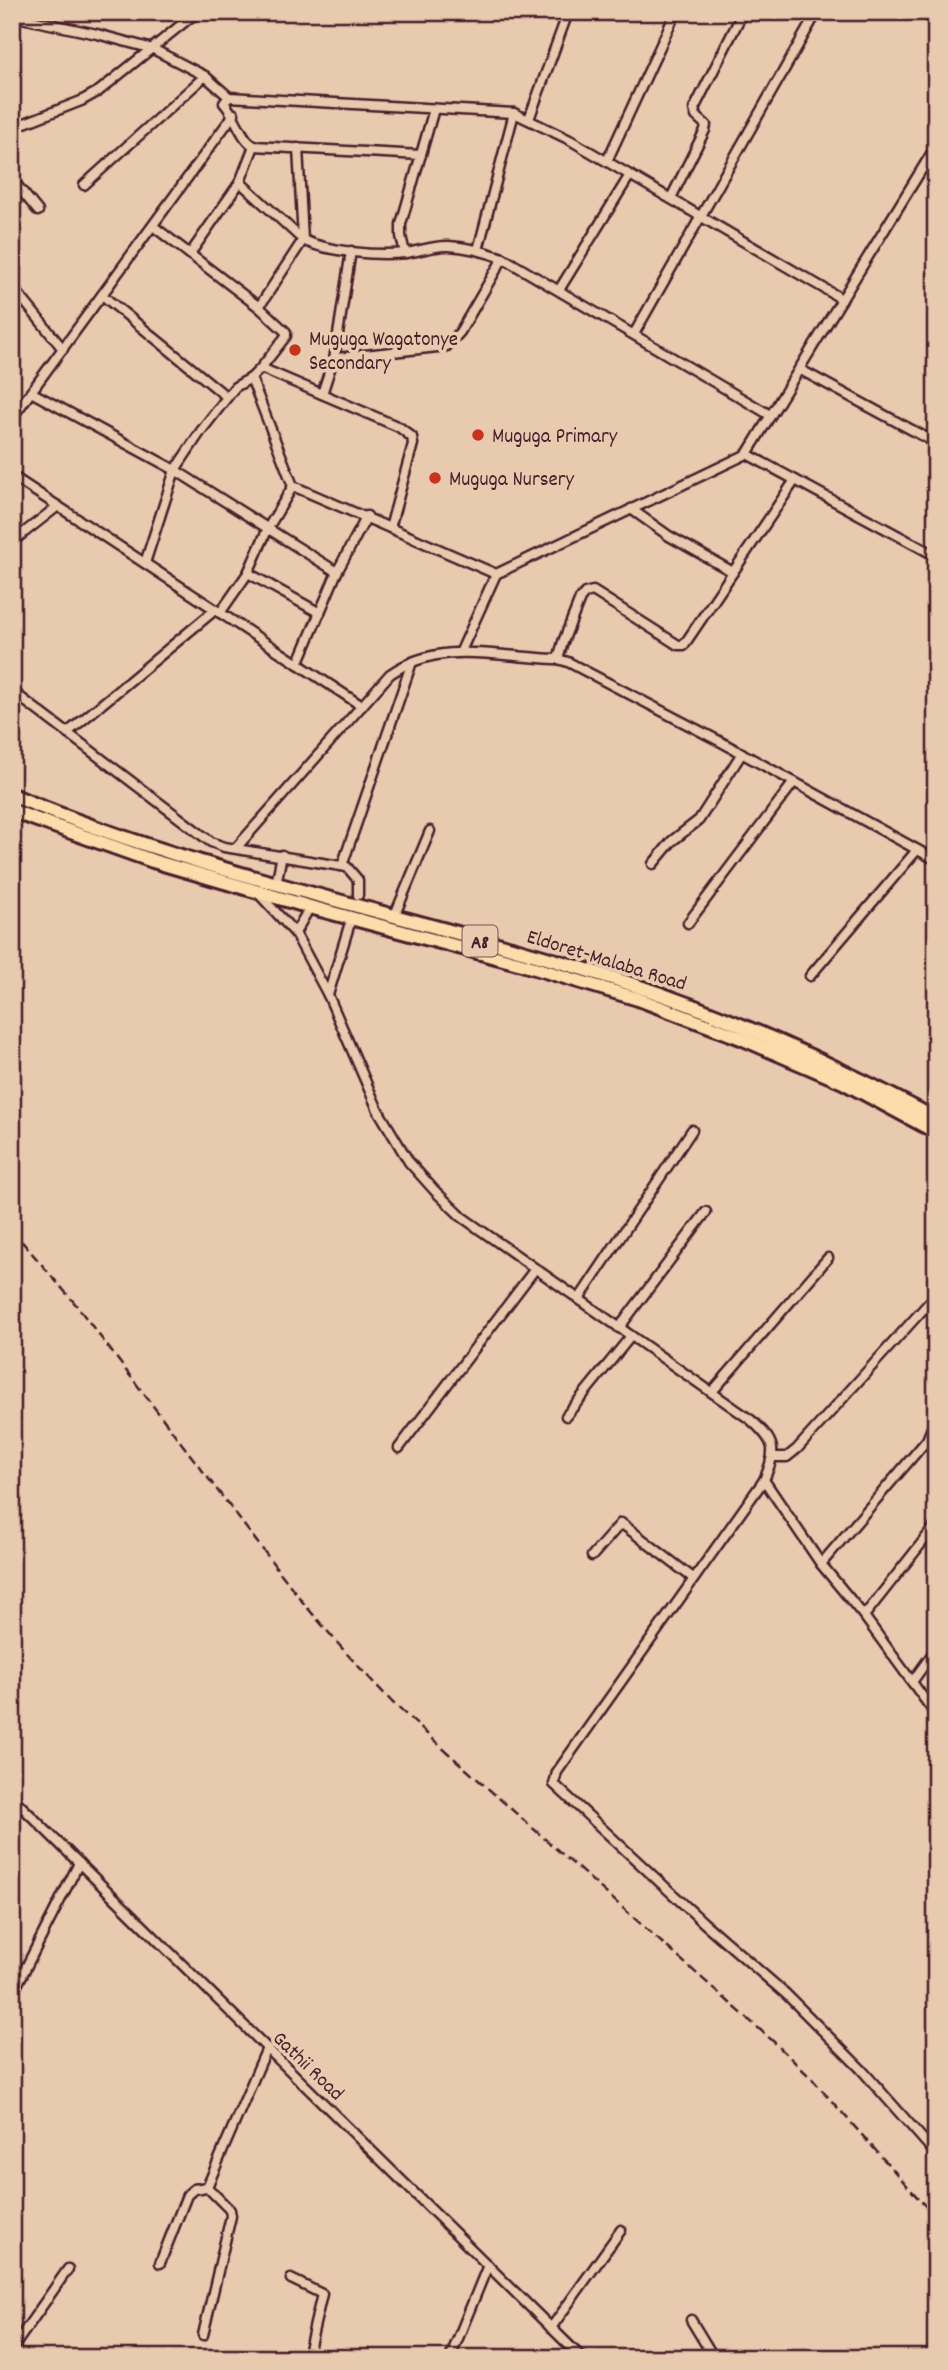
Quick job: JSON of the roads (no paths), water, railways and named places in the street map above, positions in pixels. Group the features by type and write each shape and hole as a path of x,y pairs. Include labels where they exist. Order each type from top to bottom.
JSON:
{"highway":[{"name":"Eldoret-Malaba Road","path":"12,795 123,836 276,884 630,984 734,1021 823,1060 936,1119"},
{"name":"Eldoret-Malaba Road","path":"12,811 153,861 638,999 741,1038 843,1082 936,1132"}],"street":[{"path":"12,128 81,101 99,91 197,12"},
{"path":"607,161 676,12"},
{"path":"671,198 705,130 706,125 696,116 694,109 743,12"},
{"path":"634,334 817,12"},
{"path":"12,16 153,49 205,76 229,97 514,113 529,118 842,299"},
{"path":"529,118 566,18"},
{"path":"84,185 205,76"},
{"path":"229,97 224,103 234,114 246,141 254,146 421,155"},
{"path":"405,253 401,224 434,109"},
{"path":"478,250 514,113"},
{"path":"12,418 234,114"},
{"path":"190,254 240,182 254,146"},
{"path":"461,651 496,574 747,454 936,146"},
{"path":"259,307 303,240 298,148"},
{"path":"559,290 629,175"},
{"path":"12,179 38,211"},
{"path":"240,182 303,240 314,245 351,251 405,253 448,246 478,250 503,258 770,415"},
{"path":"145,563 175,470 235,387 251,378 261,368 286,336 286,332 259,307 153,226"},
{"path":"322,394 334,360 351,251"},
{"path":"334,360 340,357 447,346 460,332 503,258"},
{"path":"12,286 63,349"},
{"path":"102,295 227,397"},
{"path":"261,368 399,427 412,437 413,444 390,528"},
{"path":"799,369 936,443"},
{"path":"251,378 293,486 496,574"},
{"path":"31,392 175,470 337,572"},
{"path":"747,454 936,556"},
{"path":"12,476 362,706"},
{"path":"558,659 585,593 593,591 681,646 684,645 794,480"},
{"path":"67,733 218,612 248,573 268,528 293,486"},
{"path":"12,542 58,506"},
{"path":"631,509 669,536 733,572"},
{"path":"298,664 337,572 367,516"},
{"path":"248,573 320,613"},
{"path":"236,848 390,674 429,656 461,651 558,659 742,753 936,860"},
{"path":"342,866 412,662"},
{"path":"12,691 211,842 347,867 358,880 358,895"},
{"path":"653,864 672,841 699,820 742,753"},
{"path":"688,923 794,782"},
{"path":"394,917 430,831"},
{"path":"810,976 917,850"},
{"path":"276,884 282,855"},
{"path":"256,890 295,933 328,995 377,1110 410,1163 462,1217 712,1392 762,1430 769,1440 774,1457 764,1480 558,1772 554,1784 704,1923 786,1994 861,2069 936,2154"},
{"path":"295,933 310,907"},
{"path":"328,995 349,926"},
{"path":"579,1299 692,1130"},
{"path":"619,1328 706,1212"},
{"path":"712,1392 828,1258"},
{"path":"399,1448 535,1269"},
{"path":"774,1457 787,1457 797,1449 936,1295"},
{"path":"566,1416 631,1336"},
{"path":"821,1564 927,1440 936,1418"},
{"path":"764,1480 821,1564 864,1616 936,1715"},
{"path":"593,1556 621,1523 693,1578"},
{"path":"864,1616 936,1525"},
{"path":"912,1682 936,1649"},
{"name":"Gathii Road","path":"12,1797 582,2358"},
{"path":"12,1995 79,1863"},
{"path":"207,2187 267,2048"},
{"path":"160,2263 187,2195 194,2189 207,2187"},
{"path":"202,2335 231,2216 230,2210 207,2187"},
{"path":"551,2328 621,2230"},
{"path":"450,2358 488,2265"},
{"path":"12,2349 68,2269"},
{"path":"291,2279 322,2294 306,2358"},
{"path":"691,2320 715,2358"}],"railway":[{"path":"12,1230 73,1301 305,1605 347,1654 392,1702 448,1753 774,2042 813,2080 936,2218"}],"place":[{"name":"Muguga Wagatonye Secondary","path":"295,350"},
{"name":"Muguga Primary","path":"478,435"},
{"name":"Muguga Nursery","path":"435,478"}]}
